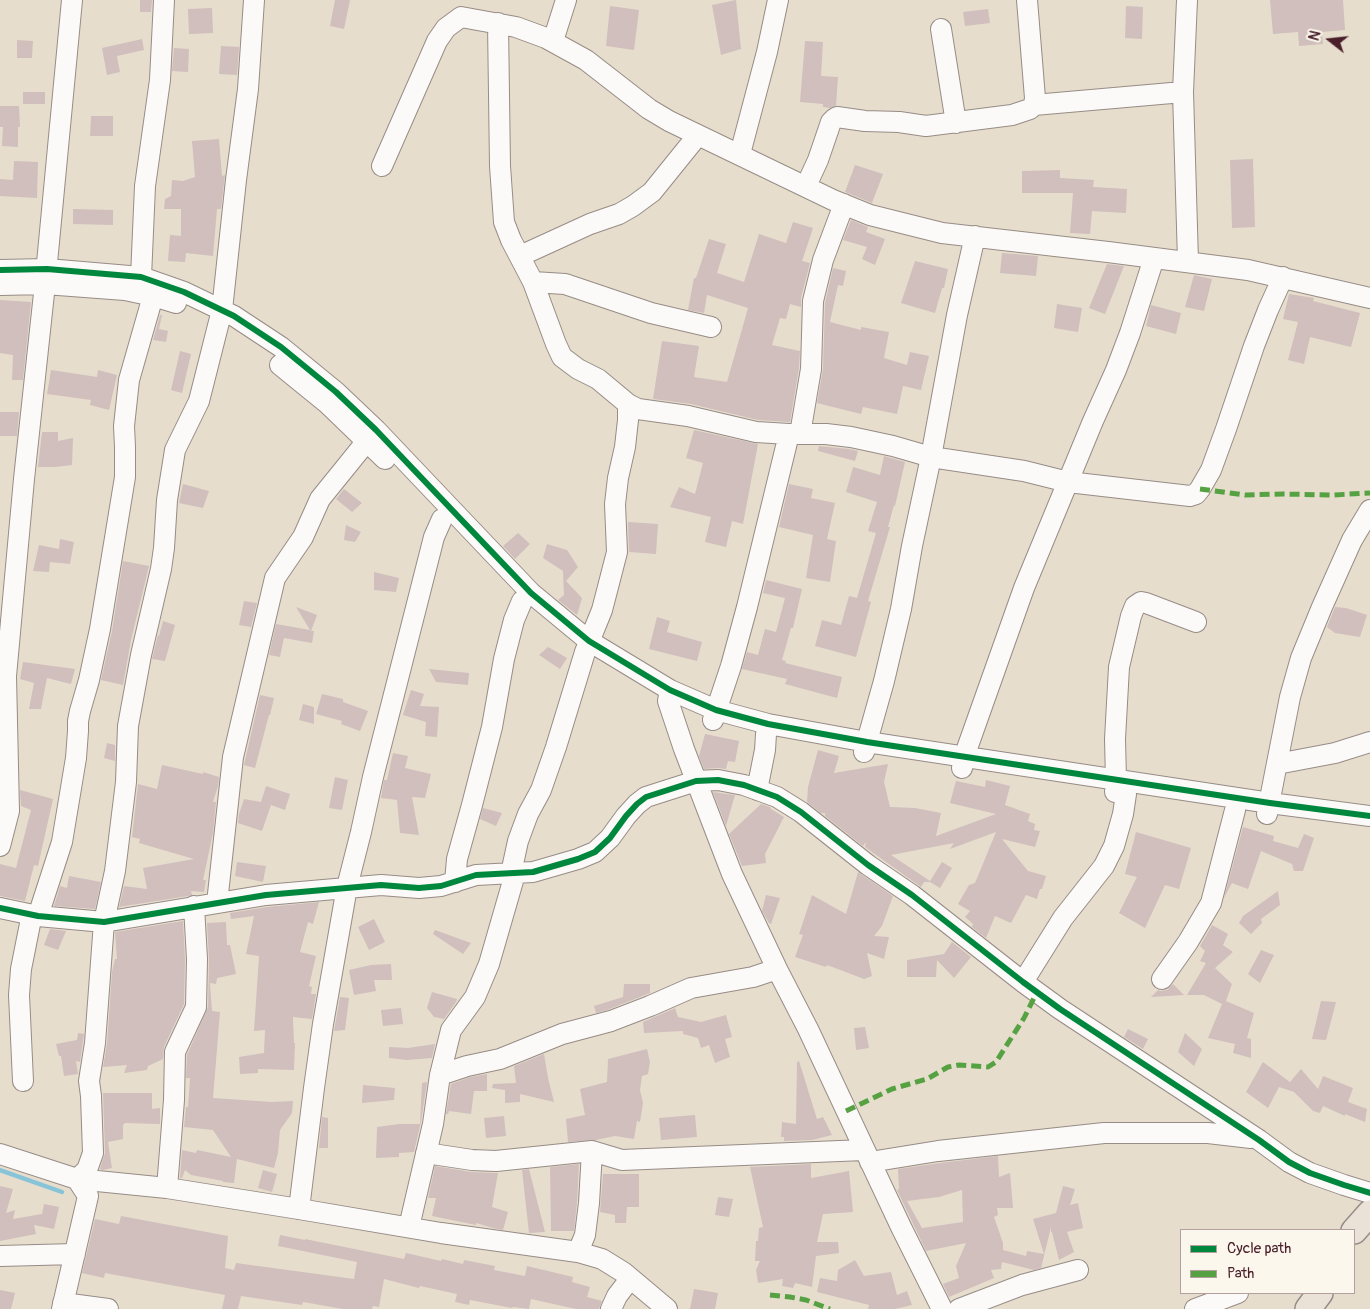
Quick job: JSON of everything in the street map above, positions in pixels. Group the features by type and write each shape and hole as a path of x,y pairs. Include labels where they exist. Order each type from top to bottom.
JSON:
{"main road":[{"path":"1355,1231 1370,1213"},
{"path":"1355,1250 1370,1234"},
{"path":"1289,1309 1309,1297"}],"street":[{"path":"0,846 9,811 6,676 72,0"},
{"path":"142,277 145,186 160,80 164,0"},
{"path":"77,1179 87,1170 93,1153 90,1088 104,922 116,871 126,782 128,726 141,655 162,569 167,500 175,450 199,401 220,317 248,89 254,0"},
{"path":"552,41 566,0"},
{"path":"740,154 778,0"},
{"path":"1027,0 1034,105"},
{"path":"1187,0 1183,92 1188,261"},
{"path":"382,166 436,41 446,28 461,16 516,27 552,41 586,60 649,109 669,121 870,215 942,233 1188,261 1248,270 1370,298"},
{"path":"498,23 500,166 504,222 510,240 533,282 562,358 598,380 628,404 638,409 688,416 756,432 826,434 851,437 931,457 1024,471 1068,482 1190,496 1196,494 1211,470 1254,346 1283,277"},
{"path":"941,29 956,123"},
{"path":"806,186 818,160 831,122 837,117 926,126 1012,115 1030,109 1034,105 1183,92"},
{"path":"520,256 634,206 652,192 698,135"},
{"path":"715,715 731,666 811,369 813,301 823,260 844,204"},
{"path":"866,747 901,609 957,315 975,236"},
{"path":"963,762 1024,588 1127,342 1154,258"},
{"path":"0,270 125,290 153,296 220,317"},
{"path":"0,285 46,277 142,277 184,292 220,317 328,404 371,435 587,646"},
{"path":"533,282 564,284 651,313 711,327"},
{"path":"23,1081 19,995 21,970 35,915 62,842 76,758 78,716 89,680 100,629 125,477 126,447 124,426 130,380 153,296"},
{"path":"409,1227 437,1106 440,1075 451,1030 475,997 489,964 514,874 518,841 528,814 541,790 587,646 602,610 617,552 615,504 618,478 625,447 628,404"},
{"path":"371,435 442,519 522,602 587,646 669,696 715,715 766,734 963,762 1235,810 1268,809 1370,830"},
{"path":"217,903 233,757 275,578 303,537 320,499 371,435"},
{"path":"1268,809 1290,697 1302,658 1352,540 1370,510"},
{"path":"299,1209 323,1024 347,887 434,537 442,519"},
{"path":"455,882 457,859 492,726 504,659 514,620 522,602"},
{"path":"1023,982 1063,918 1104,866 1114,846 1123,814 1114,740 1119,667 1135,606 1141,602 1146,603 1196,622"},
{"path":"669,696 696,781 732,874 942,1309"},
{"path":"715,715 768,724 866,747"},
{"path":"758,790 766,734"},
{"path":"1277,764 1335,753 1370,742"},
{"path":"0,908 35,915 104,922 266,895 381,885 419,888 441,886 476,876 514,874 540,870 595,852 610,838 637,804 646,797 696,781 718,780 744,785 777,797 801,812 868,865 951,924 1023,982 1085,1026 1259,1140 1289,1162 1310,1173 1370,1193"},
{"path":"1119,789 1268,809 1370,816"},
{"path":"1162,979 1188,942 1210,903 1235,810"},
{"path":"167,1188 174,1100 175,1052 196,1007 194,906"},
{"path":"440,1075 467,1066 500,1059 562,1034 611,1021 691,988 753,977 777,969"},
{"path":"426,1153 472,1160 496,1161 592,1151 622,1160 867,1156 938,1151 1104,1133 1208,1133 1259,1140"},
{"path":"578,1252 585,1235 592,1151"},
{"path":"0,1154 77,1179 167,1188 441,1233 578,1252 602,1259 623,1272 667,1309"},
{"path":"77,1179 86,1203 62,1306 108,1309"},
{"path":"0,1256 75,1254"},
{"path":"959,1309 1022,1285 1078,1270"},
{"path":"611,1309 617,1296 630,1279"},
{"path":"1195,1309 1235,1294"}],"building":[{"path":"140,0 152,0 151,12 140,12"},
{"path":"335,0 350,0 344,29 330,26"},
{"path":"736,0 741,49 721,55 712,5"},
{"path":"1270,0 1343,0 1345,30 1322,32 1323,44 1299,46 1298,32 1273,34"},
{"path":"610,6 639,10 634,50 606,46"},
{"path":"1126,6 1143,7 1142,39 1125,38"},
{"path":"212,8 213,33 189,34 188,9"},
{"path":"988,9 990,23 965,26 963,12"},
{"path":"142,39 144,50 117,56 120,72 107,75 102,48"},
{"path":"17,40 33,41 32,58 17,58"},
{"path":"805,41 823,42 821,76 838,77 836,106 830,108 823,107 823,104 800,102"},
{"path":"221,46 239,47 237,75 219,74"},
{"path":"174,48 189,49 188,72 172,71"},
{"path":"23,92 45,92 45,104 23,104"},
{"path":"0,106 19,106 20,127 18,127 18,147 2,146 3,127 0,127"},
{"path":"91,116 113,116 113,136 90,136"},
{"path":"219,139 222,176 225,175 221,209 217,209 213,256 186,253 185,262 168,261 170,235 181,236 181,209 164,209 165,199 171,196 172,180 183,181 195,177 192,141"},
{"path":"1253,159 1255,227 1232,228 1230,160"},
{"path":"14,161 38,162 37,198 0,196 0,179 13,180"},
{"path":"855,165 883,174 872,203 845,192"},
{"path":"1060,170 1060,178 1094,180 1093,187 1127,189 1126,213 1092,211 1090,234 1070,233 1073,193 1022,193 1022,171"},
{"path":"73,209 113,210 113,225 73,224"},
{"path":"851,220 868,227 866,232 885,239 875,265 862,259 867,247 843,240"},
{"path":"793,222 813,228 802,261 810,263 801,298 801,307 790,304 786,319 780,318 772,345 800,351 790,422 758,420 691,404 653,399 662,341 699,346 694,377 727,382 748,308 707,295 704,313 688,310 694,278 696,278 709,239 726,244 717,273 744,282 759,234 786,243"},
{"path":"1002,253 1038,256 1036,276 1000,273"},
{"path":"915,261 948,269 944,288 942,288 935,313 901,303"},
{"path":"1107,264 1124,266 1105,314 1089,308"},
{"path":"833,268 846,271 843,286 838,285 830,322 861,330 861,327 889,332 884,358 907,365 910,352 929,356 921,390 903,386 897,414 863,407 861,414 817,403 823,369 825,303"},
{"path":"1194,275 1212,279 1204,311 1185,307"},
{"path":"1289,294 1314,298 1313,301 1360,313 1351,347 1310,337 1304,364 1288,360 1298,322 1283,319"},
{"path":"0,300 31,302 23,380 12,380 13,355 0,353"},
{"path":"1057,304 1082,308 1078,332 1054,328"},
{"path":"1151,305 1181,313 1176,334 1146,326"},
{"path":"160,315 162,315 159,329 168,331 166,342 153,340"},
{"path":"180,351 191,354 182,393 171,390"},
{"path":"51,370 97,377 98,370 117,375 109,410 90,405 91,400 47,394"},
{"path":"0,412 19,412 17,436 0,436"},
{"path":"694,430 758,444 743,524 732,521 726,547 705,542 711,517 670,507 679,487 695,494 703,463 686,458"},
{"path":"42,432 58,432 58,441 73,438 72,465 38,467"},
{"path":"819,446 858,451 855,461 818,451"},
{"path":"884,456 905,462 888,527 890,527 868,601 871,602 856,657 815,646 822,620 841,625 849,596 857,598 876,533 868,531 877,502 846,492 853,467 880,475"},
{"path":"183,484 209,491 203,508 179,503"},
{"path":"789,484 813,489 811,498 835,503 827,539 836,541 830,582 806,578 813,535 779,527"},
{"path":"344,489 362,503 352,512 336,499"},
{"path":"628,522 658,524 656,554 629,552"},
{"path":"346,525 361,532 355,542 344,540"},
{"path":"518,533 530,544 515,559 503,546"},
{"path":"60,539 74,542 70,564 50,562 49,572 33,571 39,545 59,549"},
{"path":"547,544 567,550 578,567 566,581 582,598 577,615 558,600 564,595 563,571 543,558"},
{"path":"123,561 149,566 131,640 123,685 101,680 112,631"},
{"path":"374,572 399,578 396,592 374,590"},
{"path":"766,580 802,589 793,628 791,628 782,660 786,661 785,663 842,677 837,698 785,684 787,679 742,669 747,652 758,655 765,629 776,632 785,598 763,593"},
{"path":"244,601 257,603 251,627 239,625"},
{"path":"296,607 317,615 311,631 314,631 312,643 284,638 280,657 269,655 276,624 310,630"},
{"path":"1335,607 1346,608 1367,615 1360,637 1335,633 1327,627"},
{"path":"657,617 670,621 667,632 702,642 697,661 649,649"},
{"path":"163,621 175,625 165,661 152,659"},
{"path":"548,647 567,658 560,669 539,655"},
{"path":"23,662 75,669 71,684 47,678 41,709 29,709 34,683 20,679"},
{"path":"429,669 469,673 468,685 436,682"},
{"path":"411,690 424,694 420,706 439,707 437,737 425,736 426,722 403,715"},
{"path":"322,694 343,699 343,702 368,711 360,731 341,724 342,721 316,714"},
{"path":"260,695 274,698 255,768 244,765"},
{"path":"303,704 314,707 314,724 299,720"},
{"path":"705,734 739,741 735,762 728,761 726,769 704,769 699,756"},
{"path":"107,743 115,745 115,761 104,758"},
{"path":"818,750 839,756 834,773 888,764 884,782 890,807 915,808 941,813 936,836 996,814 950,803 956,781 985,787 986,780 1010,786 1005,805 1030,814 1028,821 1035,824 1034,830 1040,831 1035,847 1002,839 1028,871 1046,876 1037,899 1026,895 1011,923 995,916 986,938 972,927 973,924 965,917 970,911 958,904 969,885 975,883 996,832 950,849 954,843 891,855 930,881 942,862 952,868 940,888 930,882 924,882 921,887 865,847 866,842 863,846 825,816 825,813 821,813 807,802 808,787"},
{"path":"393,753 408,756 405,768 431,774 425,798 412,797 419,835 400,833 397,800 381,798 384,780 387,780"},
{"path":"162,765 203,774 203,772 219,777 213,802 216,802 213,833 203,880 206,880 204,892 191,891 192,895 188,896 119,907 124,886 147,889 143,868 194,859 139,843 140,839 132,837 138,784 157,789"},
{"path":"335,777 348,780 342,810 329,808"},
{"path":"266,786 290,794 285,810 271,805 262,831 238,823 244,799 261,802"},
{"path":"20,790 53,799 38,866 34,865 25,901 0,896 0,864 16,868 31,810 21,806"},
{"path":"713,792 735,795 726,826"},
{"path":"761,804 770,807 784,817 765,854 766,863 742,866 729,834"},
{"path":"483,808 502,813 496,826 480,819"},
{"path":"1243,827 1274,836 1273,841 1298,848 1304,834 1314,838 1303,871 1294,871 1292,864 1261,851 1248,889 1232,883 1224,898"},
{"path":"1136,832 1191,848 1179,889 1165,885 1145,928 1119,913 1137,877 1125,874"},
{"path":"237,862 266,866 263,882 235,876"},
{"path":"858,872 893,896 882,926 874,936 889,937 884,959 867,953 872,976 864,979 827,965 826,967 795,957 803,935 799,934 812,895 846,914"},
{"path":"69,876 101,882 95,909 54,906 60,886 67,888"},
{"path":"1278,891 1280,905 1261,919 1262,923 1251,934 1239,923 1243,916"},
{"path":"766,895 780,898 771,924 762,911"},
{"path":"319,902 313,924 308,922 300,952 316,956 309,986 312,987 311,994 316,994 312,1019 293,1017 295,1043 294,1070 258,1069 258,1073 240,1074 239,1057 264,1053 265,1030 254,1031 259,956 246,954 254,916 231,919 230,913"},
{"path":"374,919 385,942 369,950 358,927"},
{"path":"183,921 185,959 184,1004 164,1047 163,1059 148,1066 147,1070 124,1073 127,1065 103,1067 107,1044 112,972 115,959 117,959 115,932"},
{"path":"226,922 227,945 230,945 236,974 217,978 216,984 210,983 212,1011 220,1012 213,1098 272,1102 293,1101 292,1113 280,1130 278,1153 274,1168 237,1159 234,1183 191,1175 185,1170 182,1178 180,1178 182,1150 196,1153 197,1150 231,1157 213,1130 184,1127 186,1107 188,1107 190,1078 186,1078 187,1055 208,1007 209,959 207,923"},
{"path":"1212,925 1228,934 1223,945 1233,952 1215,968 1232,984 1226,1001 1254,1013 1247,1038 1251,1039 1251,1058 1233,1053 1235,1044 1208,1038 1222,1004 1204,995 1187,995 1206,963 1200,961 1205,951 1200,946"},
{"path":"50,929 66,931 58,950 44,945"},
{"path":"435,930 471,943 463,954 433,934"},
{"path":"952,942 971,957 954,978 937,960 936,977 907,977 907,960 944,954"},
{"path":"1261,950 1274,955 1260,983 1248,974"},
{"path":"391,964 392,980 374,980 376,991 354,995 349,970 371,965"},
{"path":"624,984 650,984 650,993 596,1013 594,1006 623,997"},
{"path":"1173,984 1184,995 1151,997 1158,990 1167,990"},
{"path":"432,992 457,999 444,1019 434,1017 427,1008"},
{"path":"340,997 349,998 345,1030 334,1031"},
{"path":"1321,1001 1336,1002 1326,1040 1312,1039"},
{"path":"401,1008 403,1024 383,1026 381,1010"},
{"path":"675,1008 678,1017 701,1022 726,1015 732,1037 725,1039 730,1057 715,1063 709,1045 701,1048 698,1038 683,1034 683,1031 644,1033 643,1022"},
{"path":"865,1027 869,1048 856,1050 854,1028"},
{"path":"1128,1029 1148,1039 1143,1049 1124,1037"},
{"path":"78,1033 84,1034 80,1062 76,1061 78,1074 64,1076 61,1056 59,1056 56,1044 77,1040"},
{"path":"1185,1033 1202,1049 1194,1066 1178,1052"},
{"path":"435,1044 432,1058 407,1060 389,1058 389,1047 408,1048"},
{"path":"647,1049 650,1062 648,1074 642,1076 640,1090 643,1103 640,1122 637,1121 634,1139 615,1136 596,1140 568,1142 566,1119 585,1115 580,1089 607,1082 608,1059"},
{"path":"544,1054 554,1102 520,1094 520,1102 505,1103 505,1090 492,1088 493,1084 516,1083 514,1066"},
{"path":"799,1061 817,1119 823,1117 832,1135 812,1140 784,1141 784,1137 781,1137 782,1122 796,1124 797,1062"},
{"path":"1263,1062 1290,1082 1301,1069 1318,1089 1323,1076 1353,1088 1348,1102 1367,1109 1365,1122 1345,1114 1345,1116 1323,1106 1320,1113 1313,1111 1294,1092 1279,1087 1268,1108 1246,1092"},
{"path":"487,1074 487,1091 474,1091 471,1114 449,1111 446,1114 451,1084 470,1077"},
{"path":"427,1082 421,1122 414,1152 399,1153 399,1157 376,1158 377,1127 420,1124 422,1083"},
{"path":"363,1085 395,1088 394,1100 362,1103"},
{"path":"103,1093 152,1093 152,1109 160,1108 160,1124 125,1123 123,1125 123,1139 108,1142 112,1168 103,1170 100,1169 105,1153"},
{"path":"695,1115 697,1137 661,1140 659,1118"},
{"path":"504,1116 506,1136 486,1138 484,1118"},
{"path":"322,1117 328,1118 328,1148 319,1148"},
{"path":"998,1156 999,1177 1010,1173 1013,1208 997,1208 998,1215 994,1217 1003,1243 1003,1250 1026,1256 1027,1251 1044,1254 1033,1219 1056,1213 1063,1186 1075,1189 1070,1205 1078,1203 1083,1228 1067,1232 1074,1252 1059,1260 1051,1227 1041,1268 1034,1270 1002,1262 1001,1269 991,1270 994,1278 949,1297 943,1284 959,1278 956,1266 966,1243 926,1251 897,1190 899,1189 898,1169","holes":["962,1190 963,1222 922,1228 907,1201 939,1197"]},
{"path":"579,1164 574,1231 551,1231 550,1167"},
{"path":"811,1164 811,1178 849,1171 853,1212 823,1214 817,1242 838,1242 839,1253 816,1256 812,1287 795,1283 793,1288 782,1286 783,1279 758,1283 756,1270 760,1261 755,1261 756,1241 758,1241 759,1228 763,1227 750,1167"},
{"path":"435,1166 471,1172 498,1173 492,1207 508,1212 503,1230 476,1223 476,1225 432,1216 436,1198 428,1198"},
{"path":"529,1169 545,1232 529,1233 522,1170"},
{"path":"263,1170 277,1174 272,1192 258,1188"},
{"path":"603,1174 639,1174 639,1207 627,1207 626,1223 615,1223 615,1215 600,1212"},
{"path":"0,1186 13,1189 6,1213 15,1210 13,1219 42,1214 44,1204 59,1207 54,1229 34,1225 36,1234 0,1241"},
{"path":"718,1197 733,1199 729,1217 715,1215"},
{"path":"121,1216 228,1236 225,1268 234,1270 236,1263 354,1279 357,1262 278,1246 280,1235 404,1259 406,1253 463,1264 464,1260 495,1266 494,1270 525,1276 527,1266 573,1277 572,1282 590,1287 587,1297 602,1301 599,1309 576,1309 531,1299 529,1309 512,1308 470,1300 469,1305 455,1302 457,1294 420,1286 419,1288 384,1279 379,1307 373,1306 372,1309 343,1309 303,1302 302,1305 241,1296 238,1309 222,1309 225,1295 105,1273 104,1278 82,1273 95,1219 119,1224"},
{"path":"855,1260 864,1276 891,1272 897,1295 907,1291 912,1305 895,1309 868,1309 869,1305 817,1292 820,1278 837,1281 838,1270"},
{"path":"694,1289 718,1293 715,1309 690,1309"},
{"path":"0,1290 15,1293 11,1309 0,1309"}],"waterway":[{"path":"0,1170 62,1192"}],"marked path":[{"path":"1200,489 1245,495 1370,493"},
{"path":"846,1111 892,1089 927,1079 948,1067 959,1065 988,1067 996,1062 1024,1018 1037,992"},
{"path":"770,1295 806,1300 830,1309"}],"cycle path":[{"path":"0,270 47,269 141,277 184,292 234,316 281,347 336,392 376,430 531,593 589,641 670,690 716,710 768,724 867,742 1270,803 1370,816"},
{"path":"0,908 38,916 104,922 266,895 381,885 419,888 441,886 476,875 533,872 595,852 610,838 637,804 646,797 696,781 718,780 744,785 777,797 801,812 868,865 912,895 1060,1009 1259,1140 1289,1162 1310,1173 1370,1193"}]}
